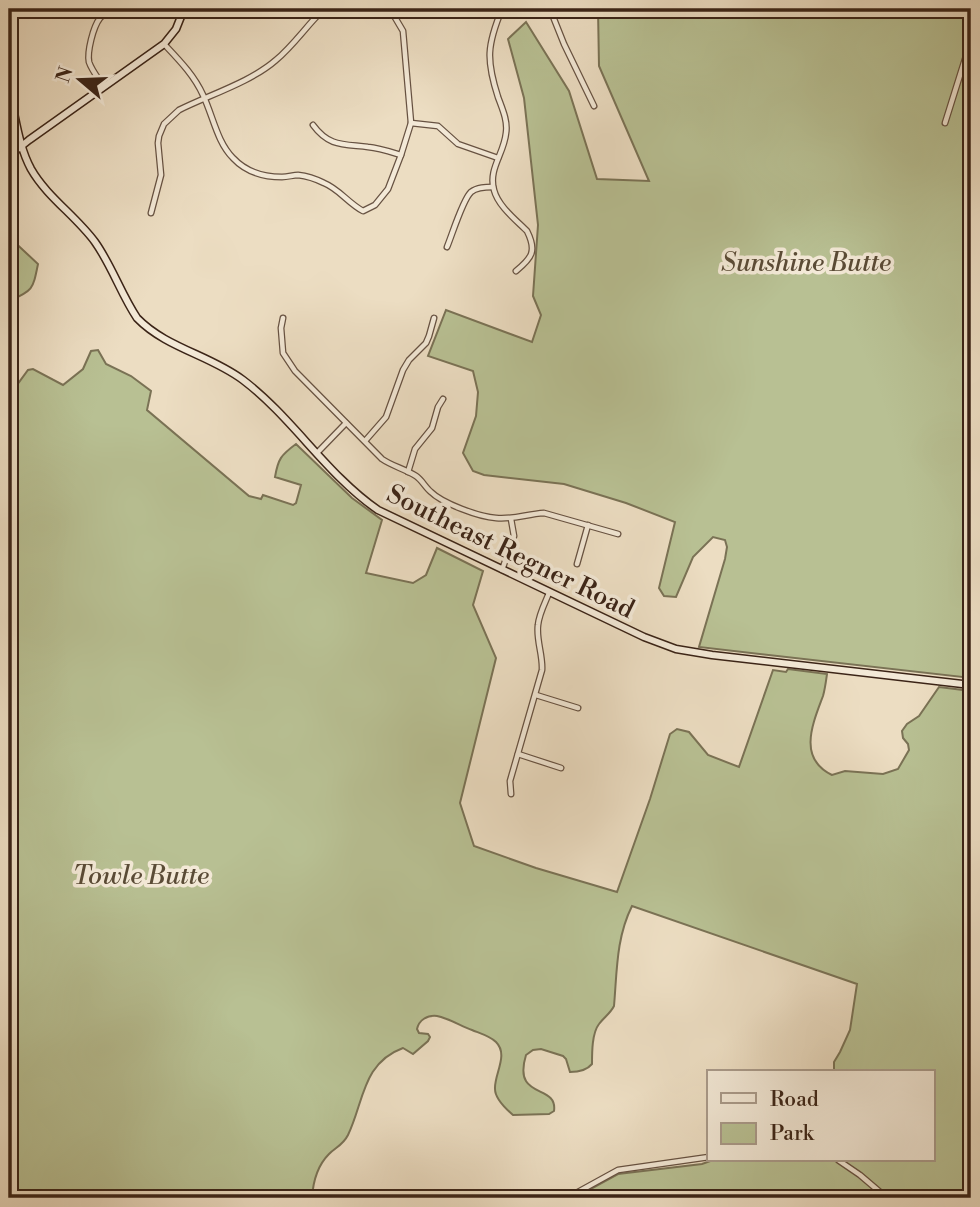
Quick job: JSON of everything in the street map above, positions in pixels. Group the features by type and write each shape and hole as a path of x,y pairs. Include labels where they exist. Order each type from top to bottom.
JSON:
{"main road":[{"path":"9,161 22,146 164,44 176,29 184,9"},
{"name":"Southeast Regner Road","path":"9,91 22,146 31,167 44,186 97,245 141,321 163,338 243,380 360,496 378,510 668,647 695,653 971,685"}],"street":[{"path":"151,213 160,181 158,143 161,130 172,115 255,75 275,62 324,9"},
{"path":"164,44 190,73 205,98 226,150 245,168 260,175 284,177 295,174 310,177 335,188 363,211 375,205 388,190 411,123 403,31 390,9"},
{"path":"502,9 494,27 489,53 489,64 506,133 493,172 493,187 497,198 530,237 530,257 516,271"},
{"path":"550,9 594,106"},
{"path":"105,87 93,70 88,54 97,22 102,15 109,12"},
{"path":"946,122 971,40"},
{"path":"411,123 438,127 458,144 498,158"},
{"path":"313,125 321,136 334,142 401,155"},
{"path":"447,247 470,192 480,187 493,187"},
{"path":"283,318 280,353 382,459 391,466 408,471 441,499 475,514 492,518 512,519 531,513 544,513 618,534"},
{"path":"365,441 386,417 403,370 426,342 434,318"},
{"path":"408,471 415,449 432,428 443,399"},
{"path":"317,453 346,423"},
{"path":"502,570 514,536 512,519"},
{"path":"577,564 588,526"},
{"path":"511,794 509,781 542,670 537,626 549,593"},
{"path":"536,695 578,708"},
{"path":"518,754 561,768"},
{"path":"566,1198 618,1170 707,1157"},
{"path":"841,1162 887,1198"}],"green space":[{"name":"Sunshine Butte","path":"598,9 971,9 971,678 699,647 725,559 725,540 713,537 693,557 676,597 664,596 659,588 675,522 626,503 564,484 484,475 473,471 463,453 476,416 478,392 473,371 428,356 446,310 532,342 541,315 533,296 538,225 524,98 508,39 526,22 569,91 597,179 649,181 599,66"},
{"path":"9,237 38,264 31,288 9,301"},
{"name":"Towle Butte","path":"98,350 106,364 131,376 151,391 147,410 249,496 261,499 263,495 293,505 296,503 301,485 275,477 281,458 296,444 352,498 382,520 366,573 413,583 426,575 437,548 483,571 473,605 496,658 460,803 474,846 617,892 670,734 677,729 689,732 708,755 739,767 773,670 786,672 788,669 827,674 812,728 811,750 821,768 832,775 845,771 883,774 898,769 909,750 902,731 919,716 939,687 971,691 971,1198 574,1198 618,1174 708,1162 934,1162 934,1070 834,1070 834,1062 850,1030 857,984 632,906 620,943 614,1006 595,1032 592,1064 588,1068 570,1072 563,1056 541,1049 526,1055 523,1069 525,1079 530,1086 553,1102 554,1111 549,1114 513,1115 495,1092 501,1059 500,1047 496,1042 446,1018 430,1016 422,1021 417,1029 419,1033 428,1034 428,1041 413,1054 403,1048 390,1055 379,1063 372,1073 348,1135 319,1169 312,1198 9,1198 9,390 14,389 28,370 33,369 63,385 83,369 91,351"}]}
